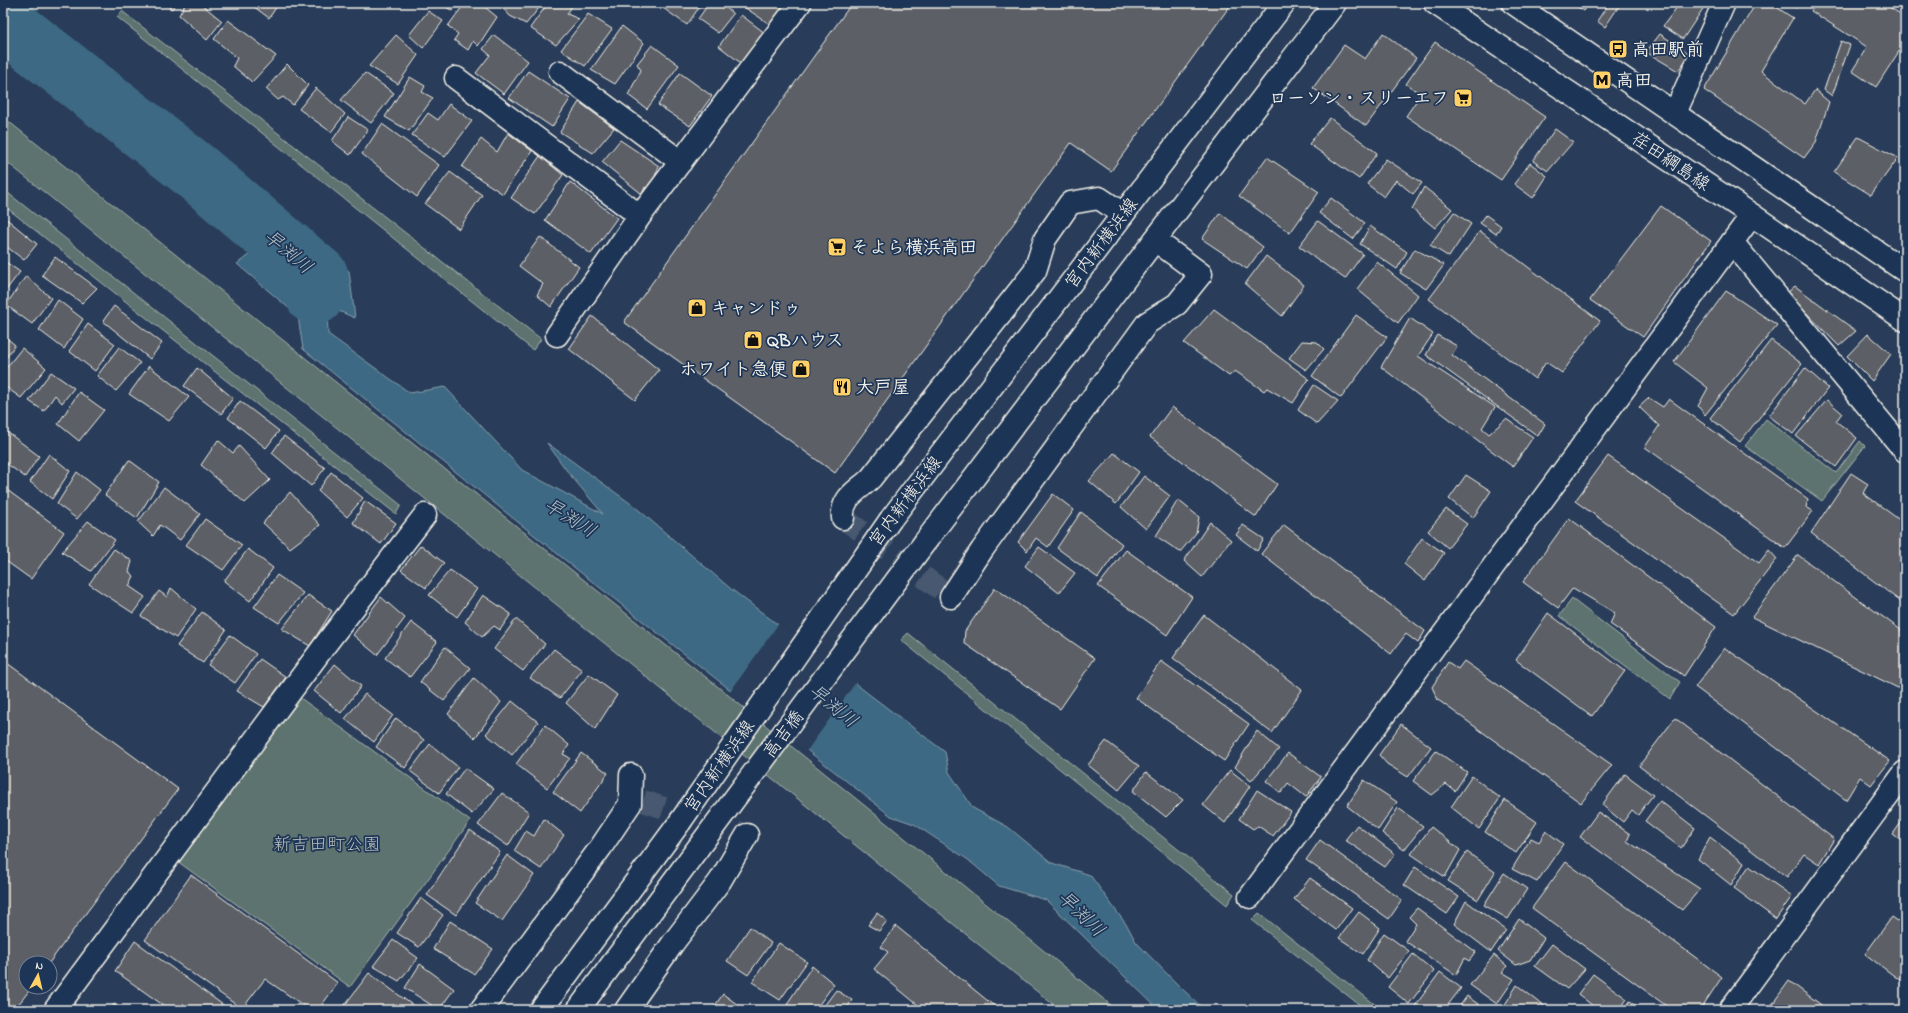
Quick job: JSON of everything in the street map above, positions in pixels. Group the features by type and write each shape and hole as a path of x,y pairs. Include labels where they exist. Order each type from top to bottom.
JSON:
{"street":[{"path":"556,336 640,216 800,3"},
{"name":"宮内新横浜線","path":"540,1010 680,822 891,519 1284,3"},
{"path":"951,597 982,550 1147,323 1177,304 1201,274 1155,240 1335,3"},
{"name":"荏田綱島線","path":"1435,3 1752,215 1905,320"},
{"path":"1514,3 1905,271"},
{"path":"1675,113 1724,3"},
{"path":"560,72 681,162"},
{"path":"456,78 640,216"},
{"path":"843,518 842,508 848,496 871,478 1035,271 1045,239 1070,203 1100,198 1123,214"},
{"path":"1250,897 1752,215"},
{"name":"高吉橋","path":"578,1010 925,542 1155,240"},
{"path":"1732,242 1905,451"},
{"path":"55,1010 328,641 425,515"},
{"path":"1730,1010 1905,772"},
{"path":"481,1010 601,847 637,802 631,775"},
{"path":"626,1010 672,943 720,881 747,835"}],"green space":[{"path":"122,11 541,339 533,350 117,17"},
{"path":"3,117 712,682 1117,1010 1060,1010 3,159"},
{"path":"3,189 401,505 396,514 3,205"},
{"path":"1766,419 1836,473 1860,441 1865,446 1822,501 1745,446"},
{"path":"1572,599 1680,682 1670,699 1559,616"},
{"path":"908,633 1234,894 1227,905 901,640"},
{"name":"新吉田町公園","path":"299,697 470,821 350,987 177,861"},
{"path":"1259,913 1382,1010 1366,1010 1252,920"}],"water":[{"path":"284,227 349,271 355,318 327,306 328,334 410,393 445,387 522,470 603,514 567,471 547,443 634,506 731,589 945,752 949,772 973,808 1008,827 1052,863 1090,875 1128,927 1136,942 1205,1010 1159,1010 1046,900 999,886 967,859 914,824 891,816 580,572 303,349 298,316 237,264"}],"pier":[{"path":"779,623 856,682 806,752 730,692"}],"building":[{"path":"164,3 176,3 172,9"},
{"path":"186,3 200,3 222,21 207,40 179,15"},
{"path":"249,3 279,3 269,18"},
{"path":"441,3 458,3 452,11"},
{"path":"465,3 480,3 497,17 478,46 473,41 468,50 454,40 458,34 448,26"},
{"path":"501,3 543,3 526,24 510,16 500,5"},
{"path":"548,3 574,3 567,14 579,19 556,45 530,28"},
{"path":"666,3 702,3 687,25 663,8"},
{"path":"709,3 721,3 733,14 718,33 698,19"},
{"path":"738,3 787,3 771,25"},
{"name":"そよら横浜高田","path":"852,3 1232,3 1111,171 1071,143 835,473 624,322"},
{"path":"1572,3 1589,3 1584,11"},
{"path":"1609,3 1621,3 1605,27 1597,21"},
{"path":"1680,3 1706,4 1683,39 1663,26"},
{"path":"1756,3 1770,3 1793,18 1761,71 1805,104 1815,90 1829,102 1816,142 1804,158 1704,90"},
{"path":"1788,3 1800,3 1796,8"},
{"path":"1816,3 1883,3 1905,17 1905,42 1876,87 1852,71 1867,47 1811,11"},
{"path":"428,11 443,21 423,48 409,35"},
{"path":"588,14 612,29 585,66 561,50"},
{"path":"741,15 765,33 742,64 719,46"},
{"path":"228,20 276,56 252,82 233,66 237,58 214,39"},
{"path":"622,26 644,43 615,84 591,70"},
{"path":"1383,33 1416,58 1366,126 1313,88 1344,45 1365,59"},
{"path":"1660,34 1690,54 1678,71 1646,52"},
{"path":"396,35 418,55 398,84 369,66"},
{"path":"494,35 528,61 504,94 476,73 490,55 483,49"},
{"path":"1841,41 1850,45 1832,96 1824,90"},
{"path":"1435,42 1545,117 1501,180 1406,116 1421,94 1406,84"},
{"path":"652,45 679,65 647,109 628,95 641,70 637,64"},
{"path":"287,64 308,85 293,105 283,97 278,100 266,89"},
{"path":"528,71 570,99 552,127 509,98"},
{"path":"365,73 394,93 371,123 341,100"},
{"path":"680,73 712,96 690,126 658,105"},
{"path":"410,77 425,86 422,92 433,98 409,131 385,117"},
{"path":"316,88 345,114 331,132 299,109"},
{"path":"579,102 614,128 593,153 560,132"},
{"path":"449,104 472,121 445,157 412,135 428,113 438,120"},
{"path":"348,117 368,130 350,155 332,141"},
{"path":"1330,118 1377,153 1359,179 1309,144"},
{"path":"382,124 439,165 417,197 362,154"},
{"path":"1555,129 1573,142 1548,171 1533,161"},
{"path":"508,133 532,151 503,194 462,167 481,139 497,152"},
{"path":"1858,137 1898,158 1871,195 1834,172"},
{"path":"620,140 659,166 655,176 660,179 650,191 645,187 642,194 602,162"},
{"path":"540,156 563,175 535,214 511,198"},
{"path":"1267,157 1319,192 1290,233 1239,196"},
{"path":"1386,159 1422,183 1413,194 1396,180 1384,197 1367,184"},
{"path":"1530,163 1547,176 1533,198 1514,184"},
{"path":"450,172 482,195 459,229 425,204"},
{"path":"570,182 617,218 591,254 545,220"},
{"path":"1424,187 1452,209 1435,228 1412,209"},
{"path":"1331,198 1365,223 1353,239 1319,213"},
{"path":"1661,206 1711,241 1643,337 1590,300"},
{"path":"1454,212 1471,224 1449,257 1430,245"},
{"path":"1220,213 1263,247 1247,269 1202,239"},
{"path":"1486,215 1501,226 1496,234 1480,223"},
{"path":"3,216 37,244 24,260 3,244"},
{"path":"1318,221 1363,254 1345,279 1299,246"},
{"path":"1370,226 1407,252 1397,269 1360,244"},
{"path":"1480,231 1600,321 1562,373 1546,362 1535,379 1429,299"},
{"path":"540,237 579,267 551,307 537,295 543,284 519,266"},
{"path":"1415,249 1444,265 1426,289 1400,273"},
{"path":"1266,256 1304,285 1282,316 1245,284"},
{"path":"55,257 97,288 82,303 42,275"},
{"path":"3,260 20,272 3,294"},
{"path":"1377,262 1418,295 1398,323 1357,289"},
{"path":"26,276 51,298 32,324 6,305"},
{"path":"1795,286 1856,331 1839,346 1787,293"},
{"path":"1726,291 1777,325 1705,415 1698,406 1708,388 1674,362"},
{"path":"58,300 83,319 64,349 39,330"},
{"path":"114,306 162,343 150,359 103,321"},
{"path":"1214,309 1309,379 1293,403 1267,388 1264,391 1235,371 1229,376 1184,343"},
{"path":"1356,315 1387,337 1341,398 1312,376"},
{"path":"592,316 659,370 635,400 569,349"},
{"path":"1410,318 1433,334 1418,356 1495,407 1482,428 1489,434 1506,419 1533,437 1513,467 1381,367"},
{"path":"88,324 115,344 95,371 69,351"},
{"path":"1868,334 1891,354 1872,381 1847,356"},
{"path":"3,335 15,345 3,362"},
{"path":"1437,335 1457,346 1452,355 1545,424 1538,436 1426,355"},
{"path":"1771,340 1802,364 1740,442 1710,418"},
{"path":"1302,341 1317,342 1324,349 1306,370 1289,358"},
{"path":"119,347 140,363 116,391 97,376"},
{"path":"22,348 46,368 21,398 3,385 3,372"},
{"path":"149,366 189,397 169,421 129,394"},
{"path":"197,368 233,398 221,414 184,386"},
{"path":"1805,368 1828,388 1793,434 1769,416"},
{"path":"51,372 74,388 62,403 55,395 44,411 29,401"},
{"path":"1314,385 1338,401 1317,424 1298,410"},
{"path":"79,392 104,410 79,441 58,424"},
{"path":"1649,398 1663,407 1669,399 1808,499 1806,507 1813,511 1785,548 1645,447 1659,426 1639,407"},
{"path":"1827,400 1842,413 1836,421 1857,438 1836,467 1796,436"},
{"path":"240,401 279,431 266,448 228,418"},
{"path":"1172,407 1277,484 1256,517 1150,437"},
{"path":"3,429 39,456 25,477 3,461"},
{"path":"284,436 325,468 311,486 272,453"},
{"path":"218,440 233,453 239,446 270,480 245,503 201,465"},
{"path":"1114,453 1139,472 1116,504 1089,481"},
{"path":"49,454 70,471 52,499 30,482"},
{"path":"1608,456 1759,563 1769,550 1777,559 1734,614 1575,501"},
{"path":"129,460 159,482 137,518 105,495"},
{"path":"77,472 100,490 77,519 57,504"},
{"path":"331,472 363,498 347,517 318,491"},
{"path":"1851,473 1868,484 1863,493 1905,524 1905,605 1811,533"},
{"path":"1466,475 1491,491 1473,518 1449,499"},
{"path":"1144,476 1170,496 1146,529 1121,507"},
{"path":"3,487 64,532 31,579 3,559"},
{"path":"164,487 200,514 180,540 160,525 153,536 138,522"},
{"path":"290,492 320,525 290,548 263,523"},
{"path":"1053,494 1074,510 1048,547 1036,538 1027,551 1018,542"},
{"path":"1178,500 1199,517 1196,533 1180,552 1156,536"},
{"path":"365,501 396,523 381,544 353,523"},
{"path":"1446,509 1467,524 1448,548 1428,531"},
{"path":"1081,512 1122,544 1098,578 1057,548"},
{"path":"1569,518 1716,627 1684,676 1610,624 1615,613 1573,588 1558,608 1523,582"},
{"path":"205,519 242,545 223,570 186,545"},
{"path":"88,521 115,540 91,571 62,552"},
{"path":"1210,522 1231,540 1202,577 1184,561"},
{"path":"1243,525 1264,539 1257,551 1236,535"},
{"path":"1284,525 1425,631 1418,643 1406,634 1391,654 1261,554"},
{"path":"1422,538 1444,553 1425,581 1404,564"},
{"path":"421,545 444,563 426,588 401,570"},
{"path":"1039,547 1075,573 1059,593 1025,566"},
{"path":"114,549 132,561 129,572 134,576 129,586 145,597 133,613 89,584"},
{"path":"248,549 273,568 250,601 224,581"},
{"path":"1126,550 1192,597 1167,635 1098,586"},
{"path":"1798,555 1905,633 1905,680 1900,689 1752,617"},
{"path":"450,570 477,589 457,617 429,595"},
{"path":"277,575 303,593 279,623 254,607"},
{"path":"171,588 196,609 176,638 141,616 159,591 167,597"},
{"path":"995,588 1095,658 1060,709 964,643 965,631"},
{"path":"308,595 332,611 310,646 282,629"},
{"path":"483,595 511,614 500,630 494,626 482,637 465,622"},
{"path":"381,597 405,618 377,655 353,635"},
{"path":"202,612 226,630 203,663 177,646"},
{"path":"1548,613 1625,671 1592,716 1516,660"},
{"path":"1204,615 1302,690 1272,733 1173,658"},
{"path":"516,619 545,644 523,671 494,649"},
{"path":"411,622 437,642 410,677 385,658"},
{"path":"230,635 256,654 235,683 208,665"},
{"path":"445,647 470,668 444,701 420,682"},
{"path":"1725,648 1890,761 1871,785 1860,777 1846,800 1695,687"},
{"path":"554,649 582,670 560,698 530,678"},
{"path":"260,659 286,677 264,707 237,691"},
{"path":"3,660 178,789 55,955 18,955 18,995 26,995 14,1010 3,1010"},
{"path":"1161,661 1249,724 1224,761 1136,698"},
{"path":"1464,661 1612,765 1581,803 1438,700 1432,687 1448,662 1458,669"},
{"path":"335,664 361,686 341,713 314,691"},
{"path":"589,674 617,695 595,729 566,703"},
{"path":"474,678 501,702 475,738 448,714"},
{"path":"365,694 393,715 374,742 345,719"},
{"path":"512,701 538,722 512,755 486,734"},
{"path":"396,718 424,740 405,768 376,747"},
{"path":"1675,718 1834,839 1819,864 1804,854 1787,877 1639,766"},
{"path":"1401,724 1431,747 1408,777 1387,764 1379,755"},
{"path":"545,725 569,745 563,754 570,758 547,788 516,764"},
{"path":"1257,731 1279,749 1251,781 1235,767"},
{"path":"1106,741 1139,766 1119,790 1088,765"},
{"path":"430,744 458,767 439,793 410,771"},
{"path":"1436,751 1467,772 1455,791 1446,784 1432,795 1413,781"},
{"path":"581,753 608,773 580,813 553,792"},
{"path":"1288,753 1321,777 1306,797 1288,783 1281,793 1266,781"},
{"path":"465,768 494,789 472,814 446,794"},
{"path":"1230,770 1250,786 1225,823 1203,805"},
{"path":"1146,772 1183,800 1166,817 1133,791"},
{"path":"1625,774 1653,795 1638,815 1632,810 1623,822 1602,805"},
{"path":"1472,776 1500,798 1479,829 1451,807"},
{"path":"1364,780 1397,802 1378,830 1347,806"},
{"path":"1257,790 1291,812 1273,836 1258,826 1253,829 1239,819"},
{"path":"502,793 529,812 508,846 478,825"},
{"path":"1505,800 1537,822 1516,853 1485,832"},
{"path":"1660,801 1695,828 1681,848 1645,821"},
{"path":"1398,808 1423,826 1404,850 1382,833"},
{"path":"1598,812 1630,834 1627,841 1700,889 1682,910 1580,837"},
{"path":"1905,817 1905,843 1893,834"},
{"path":"544,819 564,835 541,869 514,851 526,831 534,836"},
{"path":"1357,825 1395,854 1385,867 1345,840"},
{"path":"1431,827 1460,850 1445,877 1411,854"},
{"path":"470,830 500,852 456,915 427,895"},
{"path":"1546,831 1563,844 1537,882 1512,869 1531,838 1539,842"},
{"path":"1710,837 1744,863 1731,885 1698,859"},
{"path":"1320,840 1402,900 1389,919 1306,860"},
{"path":"1467,852 1495,872 1478,900 1448,881"},
{"path":"507,855 534,875 502,921 475,903"},
{"path":"1566,862 1722,977 1700,1010 1672,1010 1532,908"},
{"path":"1749,866 1792,896 1776,919 1734,888"},
{"path":"1415,867 1459,897 1447,914 1404,885"},
{"path":"1504,873 1527,889 1508,919 1484,905"},
{"path":"191,875 338,983 318,1010 310,1010 265,979 242,1009 145,940"},
{"path":"1310,878 1352,908 1336,930 1294,899"},
{"path":"421,898 443,915 419,947 397,933"},
{"path":"1466,901 1506,930 1491,952 1454,924"},
{"path":"1417,908 1476,952 1469,961 1465,958 1456,975 1405,941 1416,924 1409,917"},
{"path":"1359,912 1380,928 1363,954 1339,938"},
{"path":"877,913 887,921 879,931 868,925"},
{"path":"1892,917 1905,926 1905,984 1865,954"},
{"path":"1519,919 1544,938 1530,960 1516,965 1498,951"},
{"path":"450,921 493,949 474,974 433,949"},
{"path":"896,926 999,1010 924,1010 874,969 888,952 881,947"},
{"path":"750,927 771,943 748,975 727,961"},
{"path":"1384,933 1409,951 1388,978 1367,960"},
{"path":"393,940 418,958 399,981 373,966"},
{"path":"135,941 230,1010 170,1010 115,971"},
{"path":"779,943 807,962 780,1000 752,982"},
{"path":"1552,944 1585,969 1567,989 1535,966"},
{"path":"1413,954 1434,971 1409,1004 1388,987"},
{"path":"1494,955 1507,966 1502,972 1514,979 1497,1004 1470,985"},
{"path":"420,964 454,989 439,1010 405,988"},
{"path":"812,966 834,984 815,1010 795,1010 787,1004"},
{"path":"1440,972 1461,988 1444,1010 1412,1010"},
{"path":"369,973 415,1007 413,1010 341,1010"},
{"path":"1593,974 1627,999 1619,1010 1598,1010 1578,994"},
{"path":"1789,981 1828,1010 1768,1010"},
{"path":"1517,985 1548,1010 1505,1010 1503,1008"},
{"path":"836,990 852,1000 846,1010 821,1010"},
{"path":"723,994 745,1010 712,1010"},
{"path":"1467,996 1486,1010 1457,1010"},
{"path":"1630,1001 1642,1010 1624,1010"},
{"path":"114,1004 121,1010 110,1010"}],"waterway":[{"name":"早渕川","path":"3,21 194,170 319,276 315,296"}],"tunnel":[{"path":"843,518 951,597"},
{"path":"643,801 747,835"}],"place":[{"name":"高田駅前","path":"1618,49"},
{"name":"高田","path":"1602,80"},
{"name":"ローソン・スリーエフ","path":"1463,98"},
{"name":"そよら横浜高田","path":"837,247"},
{"name":"キャンドゥ","path":"697,308"},
{"name":"QBハウス","path":"753,340"},
{"name":"ホワイト急便","path":"801,369"},
{"name":"大戸屋","path":"842,387"}]}
